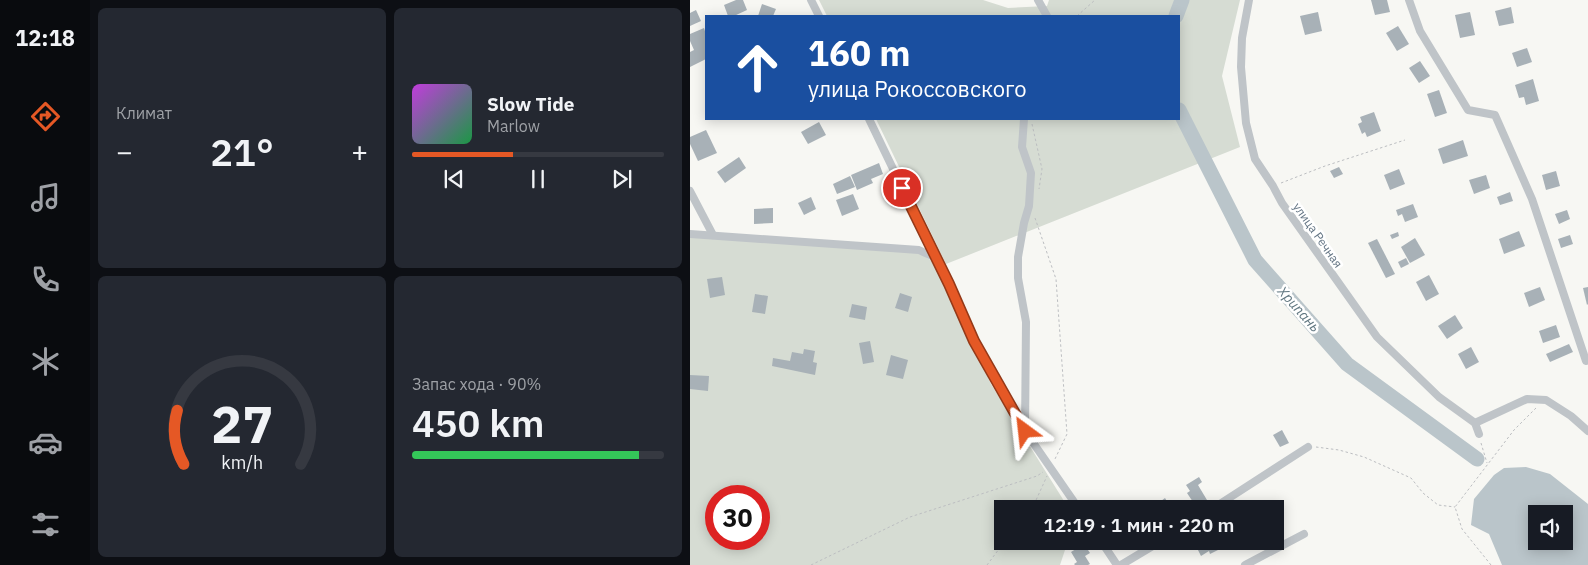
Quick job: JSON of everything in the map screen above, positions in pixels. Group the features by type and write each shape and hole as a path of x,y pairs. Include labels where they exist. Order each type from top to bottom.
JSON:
{"street":[{"path":"812,0 819,15"},
{"path":"1038,0 1046,15"},
{"name":"улица Речная","path":"1248,0 1242,38 1241,68 1246,123 1255,159 1282,203 1377,337 1439,397 1475,423"},
{"path":"1409,0 1420,31 1468,110 1495,115 1532,199 1586,362"},
{"path":"869,120 974,341 1025,431 1073,500"},
{"path":"1024,120 1022,147 1031,173 1029,206 1018,257 1018,278 1026,322 1025,431"},
{"path":"690,190 713,235"},
{"path":"690,234 919,250 936,258"},
{"path":"1478,434 1475,423 1527,399 1546,400 1571,416 1588,431"},
{"path":"1226,500 1308,448"},
{"path":"1245,565 1304,534"},
{"path":"1106,550 1115,564 1143,550"}],"path":[{"path":"1078,15 1096,0"},
{"path":"1031,120 1042,169 1039,188"},
{"path":"1273,186 1325,166 1405,140"},
{"path":"1034,218 1056,279 1067,434 1036,500"},
{"path":"1456,507 1514,430 1546,400"},
{"path":"1478,434 1488,464"},
{"path":"1308,448 1322,447 1364,457 1411,478 1423,493 1438,505 1456,507"},
{"path":"811,565 910,517 1037,476"},
{"path":"1456,507 1462,528 1491,565"},
{"path":"987,565 998,550"}],"shaded area":[{"path":"819,0 983,0 1008,8 1047,6 1049,0 1240,0 1222,76 1240,147 946,264 876,120 1180,120 1180,15 826,15"},
{"path":"690,237 919,253 935,263 991,384 1063,500 994,500 994,550 1065,550 1060,565 690,565"},
{"path":"1526,467 1550,474 1588,504 1588,565 1502,565 1489,534 1471,525 1474,499 1494,475 1504,468"}],"building":[{"path":"736,0 743,0 747,10 736,15 728,15 724,5"},
{"path":"1371,0 1387,0 1390,12 1375,15"},
{"path":"762,4 776,9 773,15 758,15"},
{"path":"1511,7 1514,23 1499,26 1495,11"},
{"path":"696,10 701,21 690,26 690,13"},
{"path":"1318,12 1322,31 1305,35 1300,16"},
{"path":"1470,12 1475,35 1460,38 1455,15"},
{"path":"1398,26 1409,44 1397,51 1386,33"},
{"path":"704,28 705,31 705,60 690,67 690,52 694,50 690,41 690,34"},
{"path":"1527,48 1532,62 1517,67 1512,53"},
{"path":"1420,61 1430,76 1419,83 1409,68"},
{"path":"1533,79 1539,101 1526,105 1524,97 1519,98 1515,85"},
{"path":"1439,90 1447,113 1435,117 1427,94"},
{"path":"1374,112 1381,131 1367,137 1365,132 1362,134 1358,124 1362,122 1360,117"},
{"path":"819,122 826,135 808,144 801,132"},
{"path":"706,130 717,153 698,161 690,144 690,137"},
{"path":"1463,140 1468,156 1443,164 1438,149"},
{"path":"739,157 746,168 725,183 717,172"},
{"path":"879,163 883,174 871,179 873,183 857,190 851,175"},
{"path":"1339,167 1343,174 1334,178 1330,171"},
{"path":"1399,169 1405,184 1390,190 1384,175"},
{"path":"1556,171 1560,186 1546,190 1542,175"},
{"path":"1486,175 1490,188 1474,194 1469,180"},
{"path":"850,176 855,187 837,194 833,184"},
{"path":"1510,192 1513,201 1500,205 1497,197"},
{"path":"853,194 859,209 842,216 836,200"},
{"path":"811,197 816,209 804,215 798,203"},
{"path":"1413,204 1418,217 1405,222 1402,214 1398,216 1396,210"},
{"path":"773,208 773,223 754,224 754,209"},
{"path":"1567,210 1570,219 1559,224 1555,214"},
{"path":"1519,231 1525,246 1504,254 1499,239"},
{"path":"1398,232 1399,236 1392,239 1390,235"},
{"path":"1570,235 1573,244 1561,248 1558,239"},
{"path":"1415,238 1425,255 1410,263 1401,247"},
{"path":"1377,239 1395,274 1386,278 1368,243"},
{"path":"1406,258 1409,264 1401,268 1398,262"},
{"path":"1429,275 1439,294 1426,301 1416,282"},
{"path":"722,277 725,295 710,298 707,279"},
{"path":"1540,287 1545,300 1529,307 1524,293"},
{"path":"1588,287 1588,304 1587,305 1583,288"},
{"path":"900,293 912,297 908,312 895,308"},
{"path":"755,294 768,296 765,314 752,312"},
{"path":"852,304 867,307 865,320 849,317"},
{"path":"1455,315 1463,328 1447,339 1438,326"},
{"path":"1556,325 1560,337 1543,343 1539,331"},
{"path":"870,341 874,362 863,364 859,343"},
{"path":"1569,344 1573,352 1550,362 1546,354"},
{"path":"1471,347 1479,362 1466,369 1458,354"},
{"path":"804,349 815,351 813,362 817,363 815,375 772,366 773,358 790,361 792,352 803,354"},
{"path":"891,355 908,360 903,379 886,375"},
{"path":"690,375 709,376 708,391 690,389"},
{"path":"1282,430 1289,443 1280,447 1273,435"},
{"path":"1199,477 1202,482 1198,485 1207,500 1192,500 1187,493 1190,491 1186,485"},
{"path":"1074,550 1088,550 1090,553 1085,556 1090,564 1075,565 1077,562 1071,552"},
{"path":"1198,550 1218,550 1210,554 1209,551 1201,556"}],"waterway":[{"name":"Хрипань","path":"1176,15 1182,0"},
{"name":"Хрипань","path":"1180,112 1255,260 1347,364 1477,459"}],"route":[{"path":"902,188 949,284 974,341 1025,431"}]}
